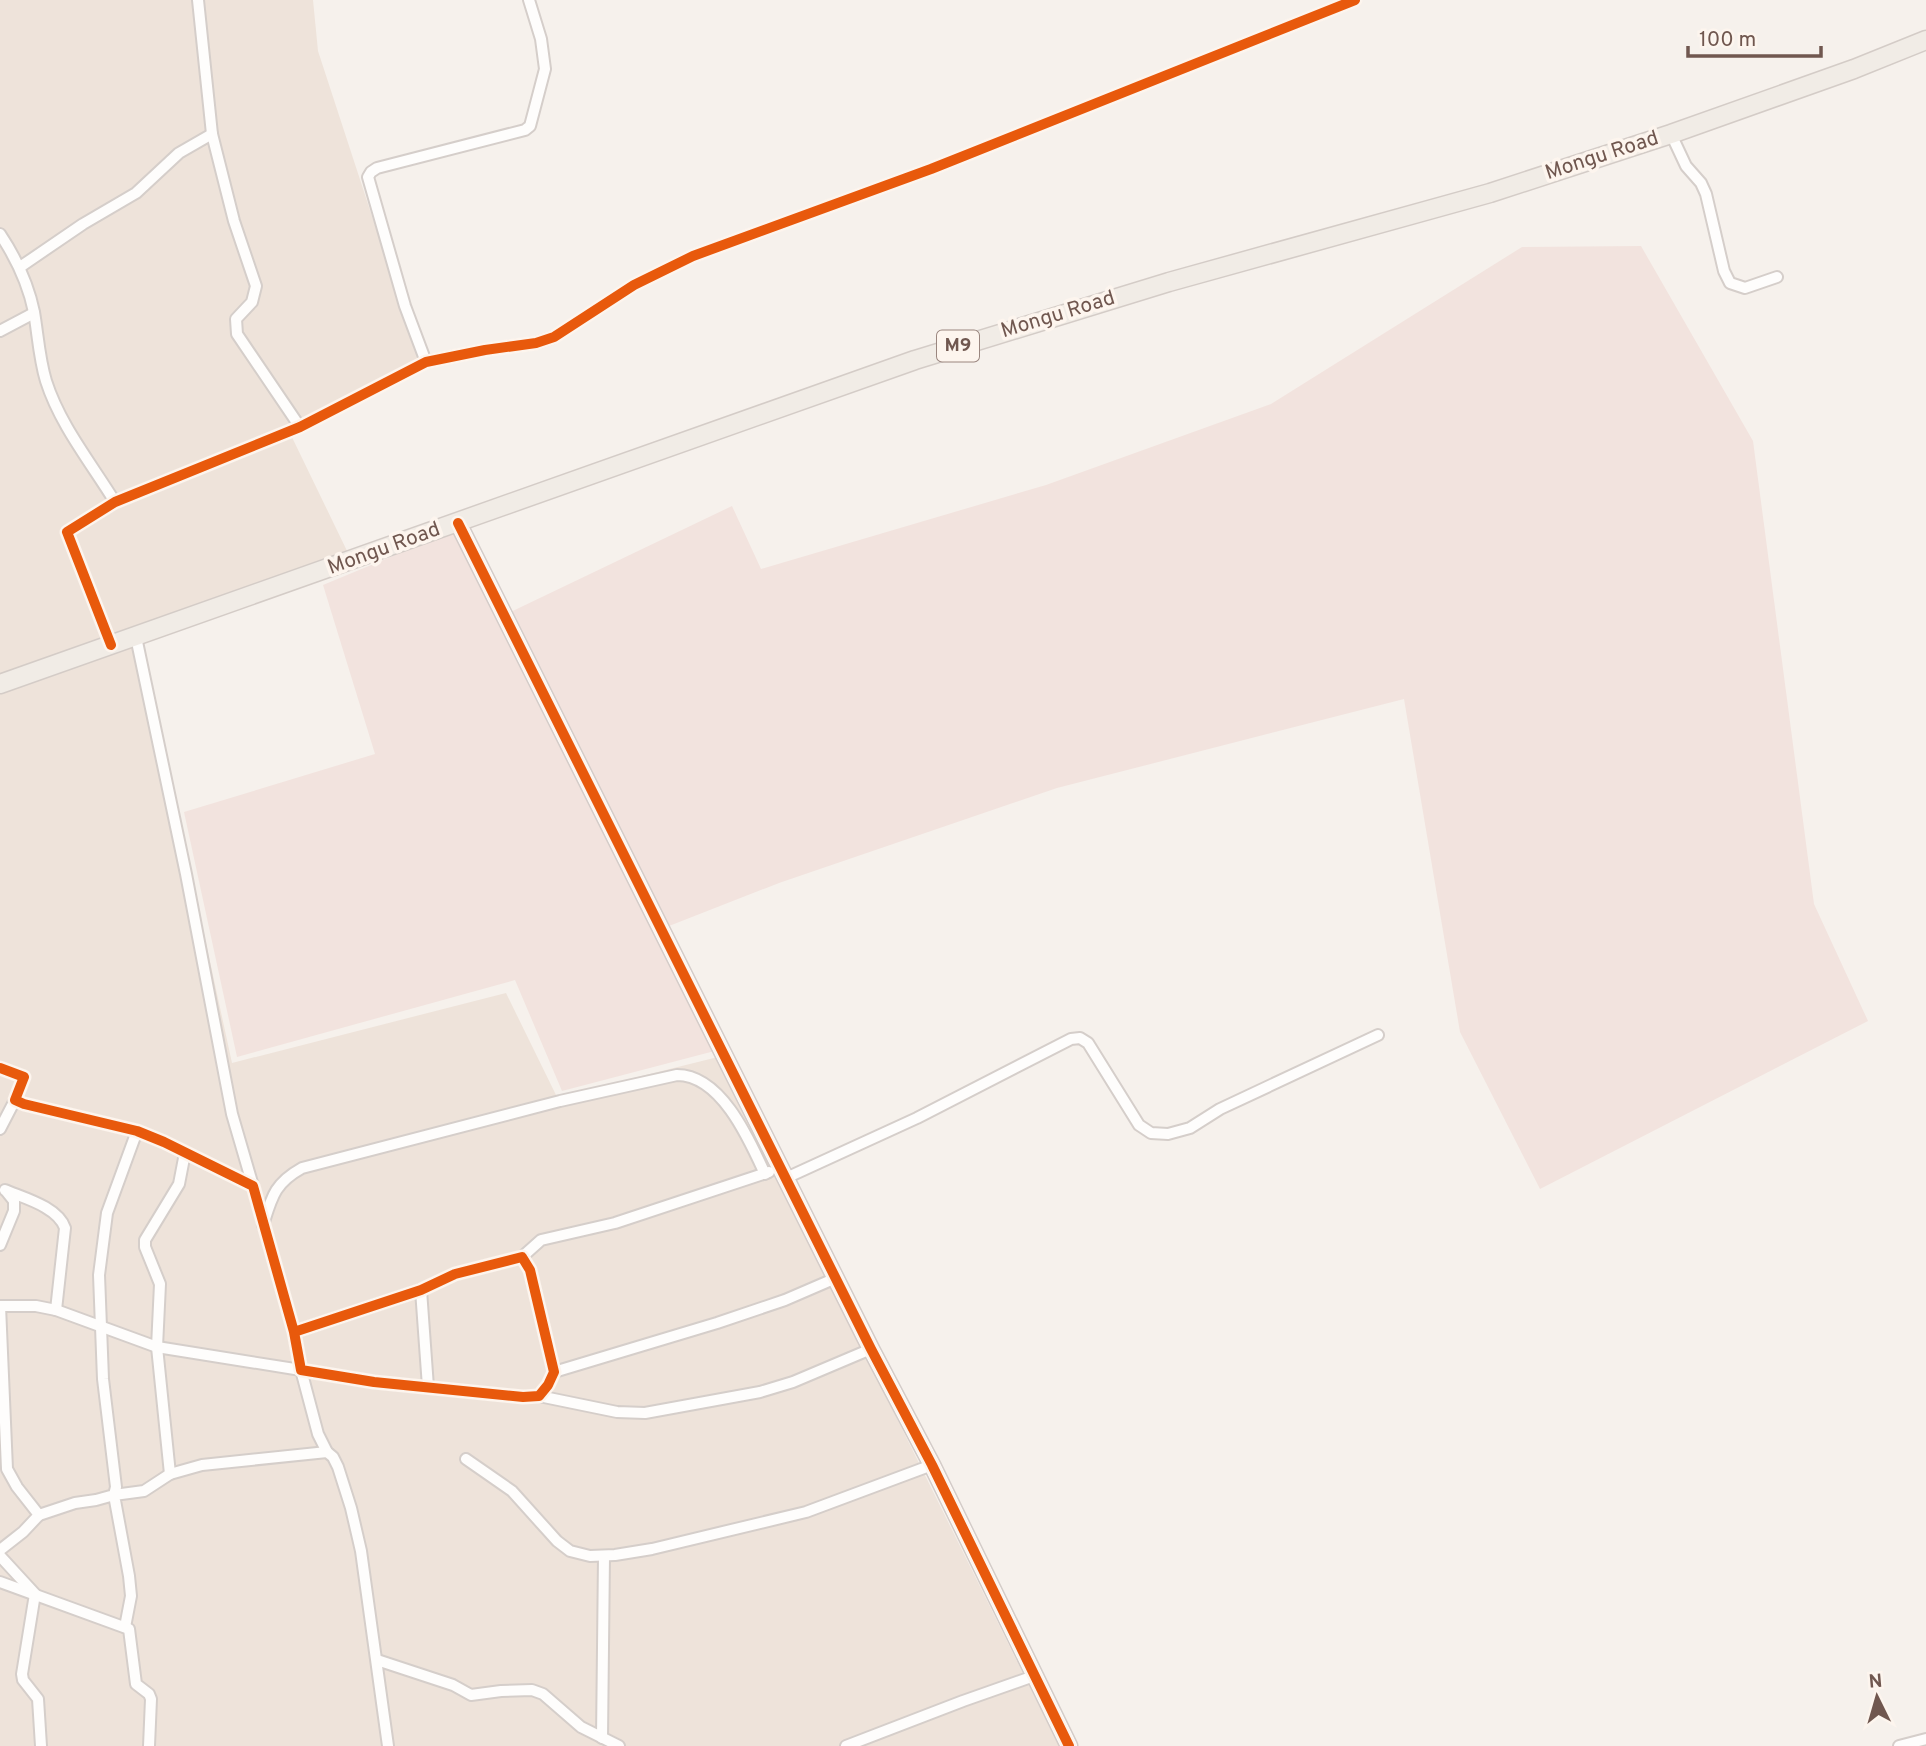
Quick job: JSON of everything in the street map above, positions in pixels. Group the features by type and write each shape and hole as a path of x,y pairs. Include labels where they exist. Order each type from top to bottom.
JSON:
{"main road":[{"name":"Mongu Road","path":"0,684 711,431 994,335 1169,282 1490,193 1671,134 1854,69 1926,40"}],"street":[{"path":"198,0 212,135 233,221 256,286 252,302 236,319 237,334 300,427"},
{"path":"426,362 405,306 368,177 377,168 530,127 545,69 541,39 529,0"},
{"path":"111,645 67,532 115,502 300,427 426,362 536,343 554,337 634,285 693,256 931,169 1355,0"},
{"path":"1671,134 1686,166 1701,183 1706,194 1724,271 1730,283 1745,288 1777,277"},
{"path":"20,267 83,224 136,193 179,153 212,135"},
{"path":"0,233 20,267 34,313 47,383 70,430 115,502"},
{"path":"0,331 34,313"},
{"path":"458,523 835,1278 932,1465 1069,1746"},
{"path":"136,637 186,874 232,1114 294,1332 318,1434 338,1467 351,1507 361,1552 388,1746"},
{"path":"294,1332 421,1290 455,1274 522,1257 541,1240 615,1223 765,1174 783,1173 917,1118 1071,1039 1080,1038 1088,1042 1139,1125 1151,1133 1168,1134 1190,1128 1220,1109 1378,1035"},
{"path":"0,1068 23,1077 0,1129"},
{"path":"263,1225 272,1195 284,1178 302,1168 560,1101 677,1075 690,1075 704,1082 739,1121 765,1174"},
{"path":"15,1100 137,1131 253,1186"},
{"path":"125,1627 131,1597 114,1495 116,1474 103,1379 99,1275 107,1213 137,1131"},
{"path":"170,1474 157,1347 160,1284 145,1247 145,1240 179,1184 185,1153"},
{"path":"3,1188 47,1209 62,1220 65,1228 56,1310"},
{"path":"0,1245 14,1211 14,1201 3,1188"},
{"path":"522,1257 530,1270 554,1372 539,1396"},
{"path":"554,1372 717,1323 785,1300 835,1278"},
{"path":"421,1290 428,1387"},
{"path":"39,1515 7,1469 0,1306 36,1306 56,1310 157,1347 374,1382 523,1397 539,1396 617,1412 645,1413 722,1400 793,1382 871,1349"},
{"path":"0,1550 39,1515 75,1503 144,1491 170,1474 202,1465 327,1452"},
{"path":"466,1460 512,1491 556,1541 570,1551 590,1556 652,1549 806,1512 932,1465"},
{"path":"0,1556 35,1594"},
{"path":"601,1738 604,1556"},
{"path":"0,1582 125,1627 131,1635 136,1684 149,1694 151,1699 149,1746"},
{"path":"35,1594 22,1674 23,1680 38,1699 41,1746"},
{"path":"377,1660 453,1685 471,1695 533,1690 543,1694 582,1727 619,1746"},
{"path":"846,1746 1034,1676"},
{"path":"1899,1746 1926,1739"}],"shaded area":[{"path":"0,0 313,0 318,51 419,360 288,429 349,555 127,632 173,791 232,1063 506,993 557,1097 718,1057 1059,1746 0,1746"},
{"path":"1641,246 1753,441 1814,904 1868,1021 1540,1189 1460,1032 1404,699 1057,788 779,883 669,926 726,1048 562,1091 515,980 237,1057 184,812 375,754 323,585 453,531 496,619 732,506 761,569 1046,485 1271,404 1522,247"}],"cycle path":[{"path":"111,645 67,532 115,502 300,427 426,362 536,343 554,337 634,285 693,256 931,169 1355,0"},
{"path":"458,523 871,1349 932,1465 1069,1746"},
{"path":"0,1068 24,1077 15,1100 137,1131 253,1186 294,1332 301,1370 374,1382 523,1397 539,1396 554,1372 530,1270 522,1257 455,1274 421,1290 294,1332"}]}
